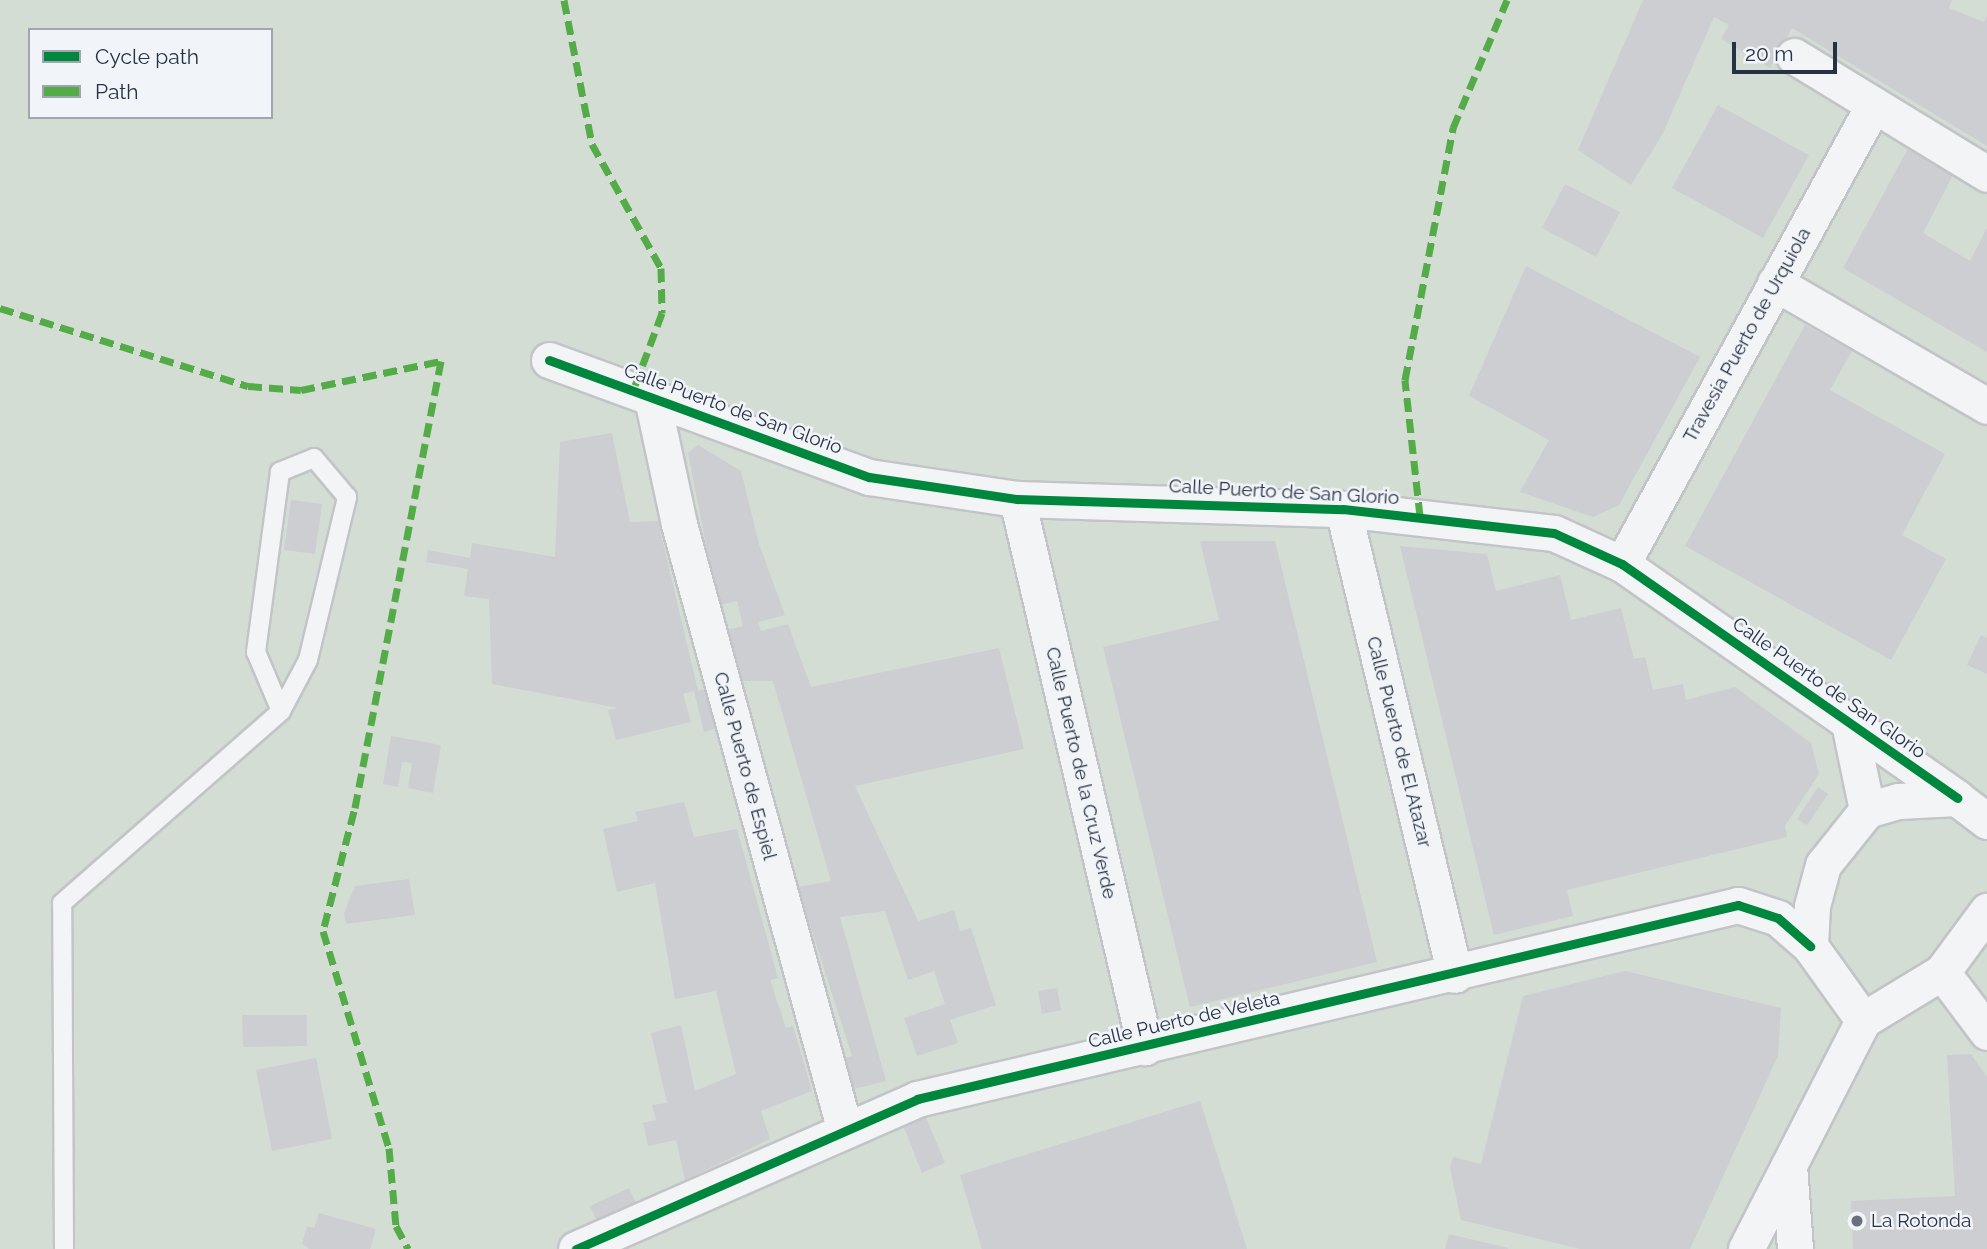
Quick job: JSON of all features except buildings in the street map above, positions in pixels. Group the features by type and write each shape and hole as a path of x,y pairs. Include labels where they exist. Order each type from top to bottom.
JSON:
{"street":[{"path":"1794,56 1987,174"},
{"name":"Travesía Puerto de Urquiola","path":"1622,564 1873,106"},
{"path":"1775,283 1987,406"},
{"name":"Calle Puerto de San Glorio","path":"550,360 869,477 1017,499 1343,509 1553,533 1622,564 1987,821"},
{"name":"Calle Puerto de Espiel","path":"652,398 679,524 845,1131"},
{"name":"Calle Puerto de la Cruz Verde","path":"1017,499 1145,1047"},
{"name":"Calle Puerto de El Atazar","path":"1343,509 1455,975"},
{"name":"Calle Puerto de San Glorio","path":"1849,723 1867,810"},
{"path":"1810,946 1812,906 1823,864 1867,810 1898,801 1957,798"},
{"name":"Calle Puerto de Veleta","path":"576,1249 917,1099 1455,975 1738,905 1778,918 1810,946 1863,1020"},
{"path":"1746,1249 1863,1020 1942,972 1987,911"},
{"path":"1942,972 1987,1032"},
{"path":"1789,1164 1795,1249"}],"lane":[{"path":"64,1249 62,903 281,711 308,660 347,497 314,458 280,472 256,652 281,711"}],"shaded area":[{"path":"0,0 1987,0 1987,1249 0,1249"}],"marked path":[{"path":"564,0 592,144 661,268 662,313 633,391"},
{"path":"1420,516 1405,380 1453,128 1507,0"},
{"path":"0,308 248,386 301,390 441,361 354,811 323,931 389,1148 396,1226 408,1249"}],"cycle path":[{"path":"549,360 869,477 1017,499 1343,509 1554,533 1622,564 1957,798"},
{"path":"576,1249 917,1099 1738,905 1778,918 1810,946"}],"place":[{"name":"La Rotonda","path":"1857,1221"}]}
